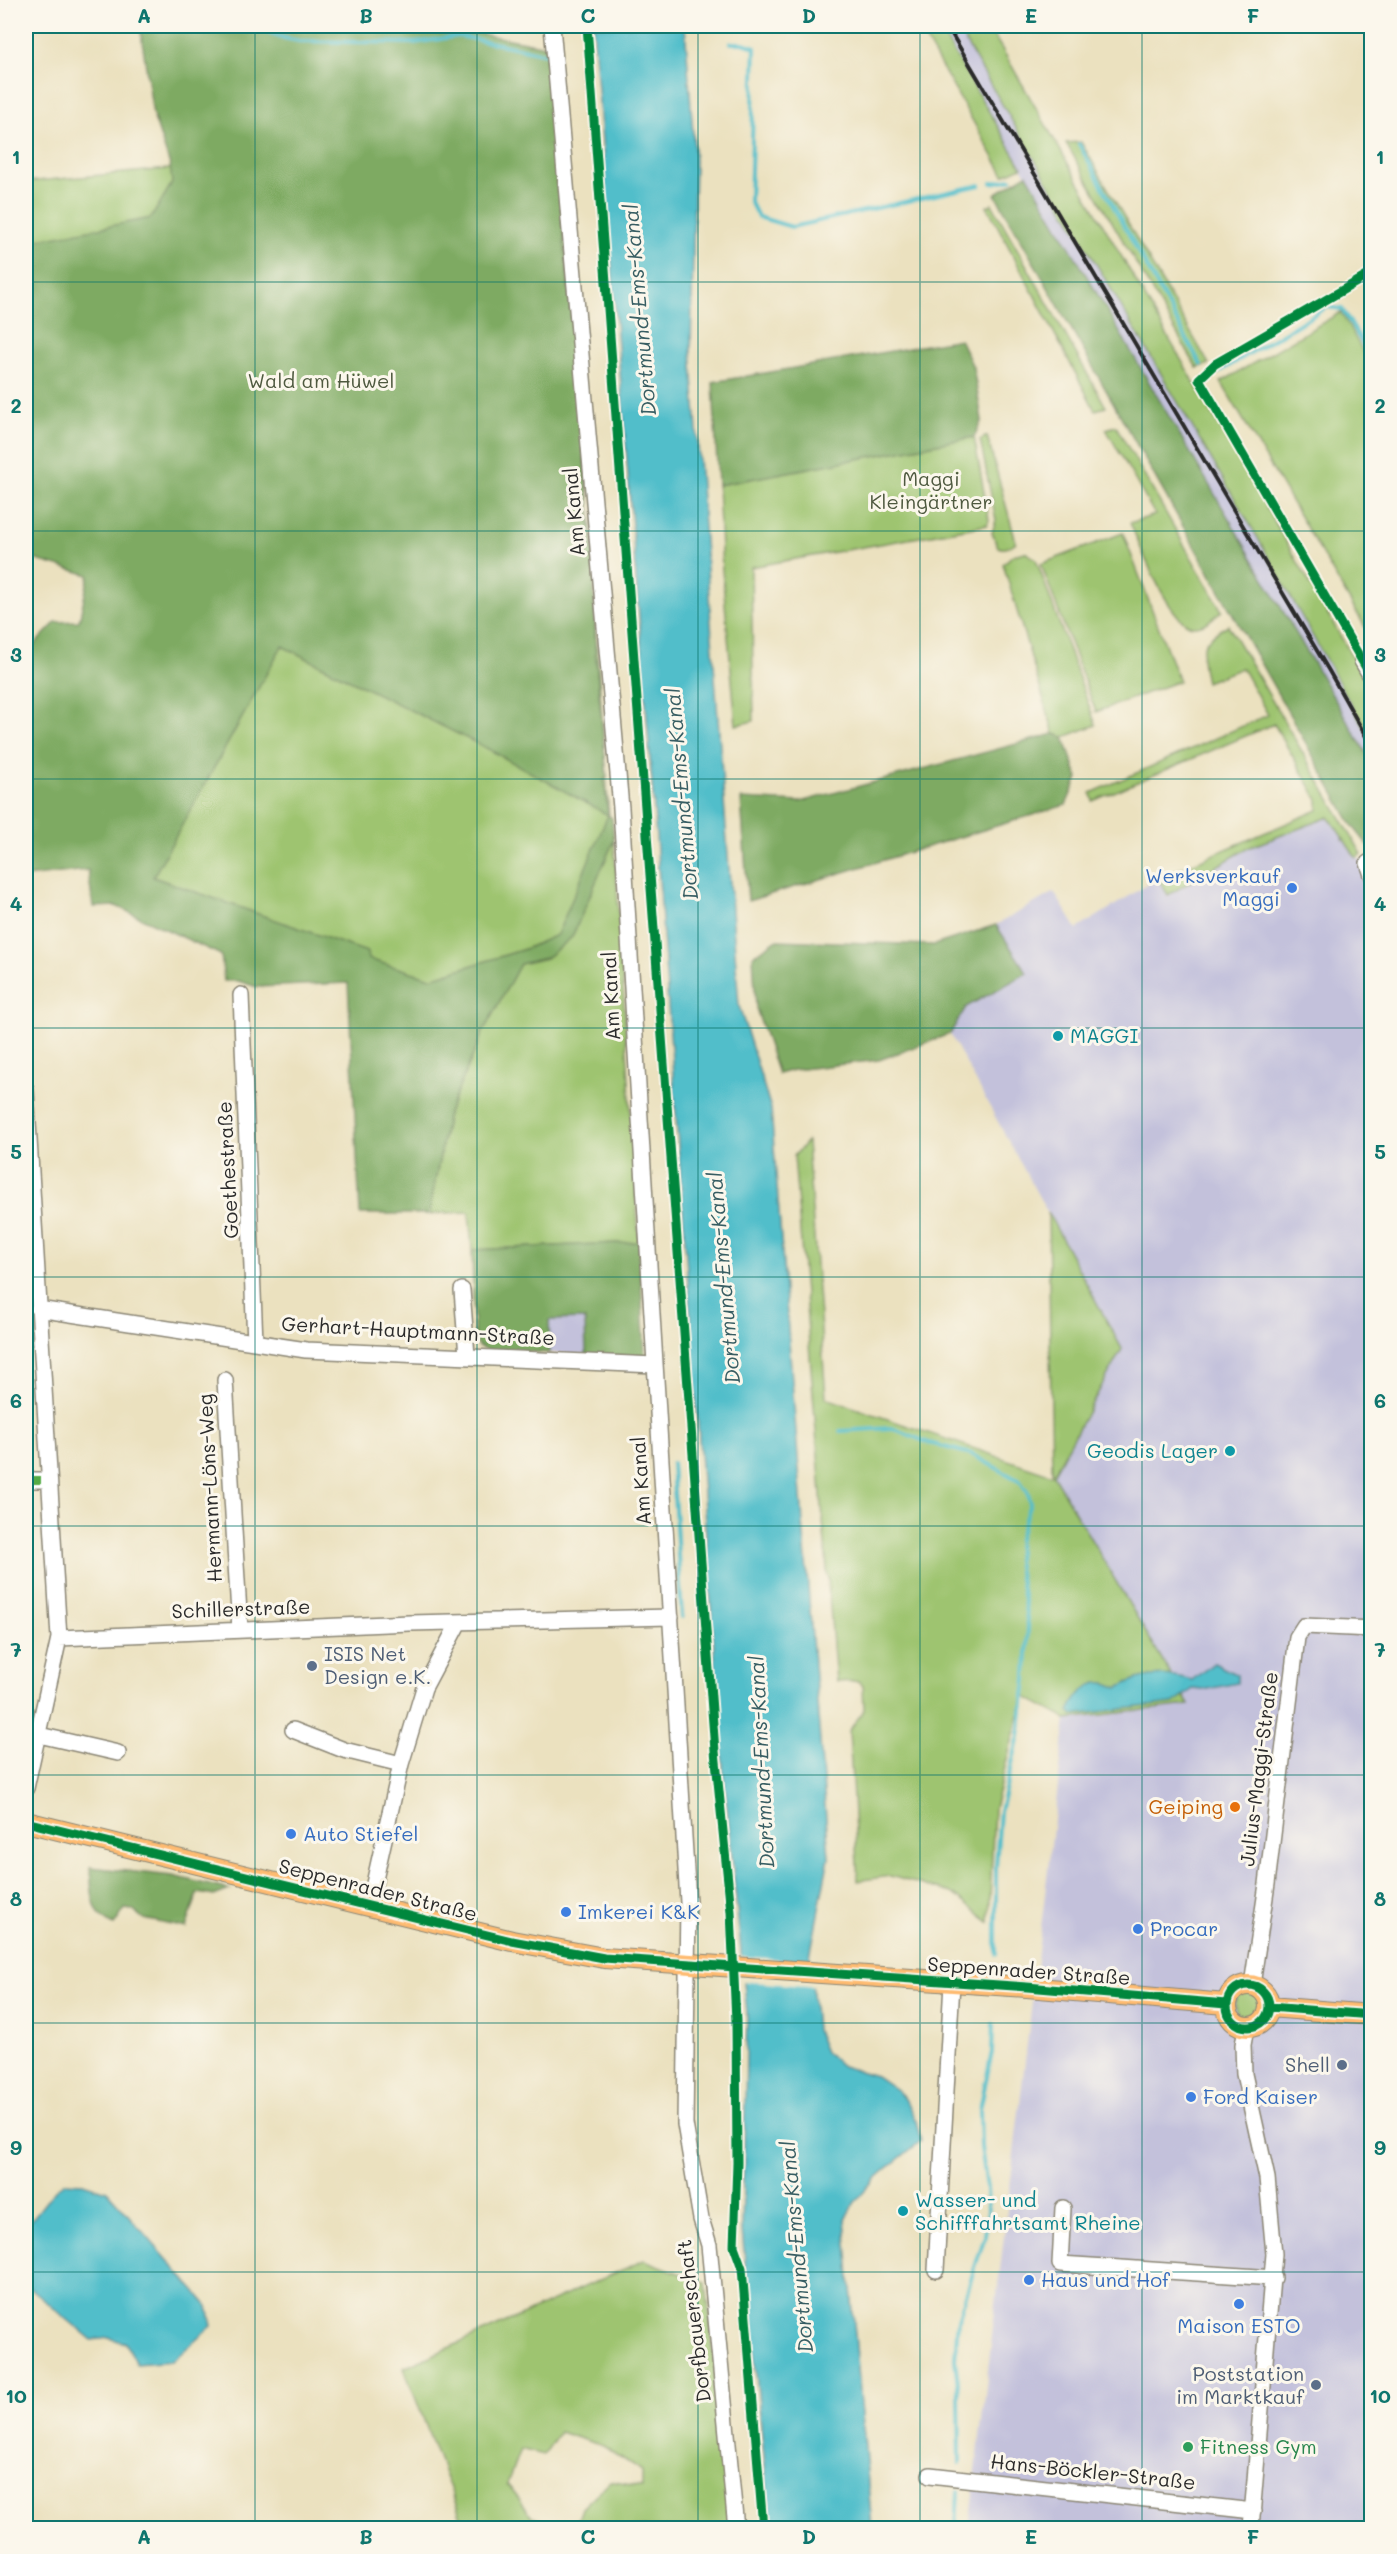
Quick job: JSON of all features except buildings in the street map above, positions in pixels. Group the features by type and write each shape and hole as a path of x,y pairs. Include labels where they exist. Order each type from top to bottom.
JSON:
{"main road":[{"name":"Seppenrader Straße","path":"26,1822 512,1941 592,1956 687,1966 1226,2004"},
{"path":"1252,1985 1264,1993 1269,2007 1262,2022 1246,2027 1231,2019 1226,2004 1229,1995 1235,1989 1252,1985"},
{"path":"1269,2007 1371,2015"}],"street":[{"name":"Am Kanal","path":"552,26 621,808 688,1902 687,1966"},
{"path":"1362,661 1371,678"},
{"name":"Goethestraße","path":"241,995 255,1342"},
{"path":"26,1089 59,1638 26,1788"},
{"path":"462,1290 466,1356"},
{"name":"Gerhart-Hauptmann-Straße","path":"38,1309 306,1350 655,1365"},
{"name":"Hermann-Löns-Weg","path":"225,1380 240,1630"},
{"path":"26,1480 49,1480"},
{"path":"369,1906 401,1764 424,1688 458,1624 671,1617"},
{"name":"Schillerstraße","path":"59,1638 425,1623 458,1624"},
{"name":"Julius-Maggi-Straße","path":"1252,1985 1267,1884 1297,1637 1304,1626 1371,1629"},
{"path":"293,1730 344,1750 401,1764"},
{"path":"39,1735 118,1753"},
{"name":"Dorfbauerschaft","path":"687,1966 684,2124 701,2219 709,2245 736,2529"},
{"name":"Seppenrader Straße","path":"936,2270 952,1983"},
{"path":"1246,2027 1242,2059 1267,2178 1275,2254 1251,2529"},
{"path":"1063,2208 1060,2264 1274,2278"},
{"name":"Hans-Böckler-Straße","path":"930,2475 1253,2511"}],"shaded area":[{"path":"938,26 956,26 975,58 1256,535 1371,740 1371,761"},
{"path":"1329,817 1356,858 1371,864 1371,2528 969,2528 1066,1719 1188,1705 1052,1475 1122,1349 950,1034 966,1007 1027,973 996,925 1054,892 1077,929 1158,878 1168,895 1248,848"},
{"path":"585,1319 586,1355 550,1353 549,1320"}],"green space":[{"name":"Wald am Hüwel","path":"140,26 440,26 546,46 594,563 595,650 607,778 604,779 608,815 612,818 614,840 572,937 546,958 520,964 483,1032 448,1113 429,1214 360,1214 348,983 257,987 238,981 224,981 221,955 116,906 93,907 88,870 26,877 26,650 29,650 56,622 79,621 89,575 26,557 26,242 151,218 172,183 170,165 153,115","holes":["282,646 490,750 608,815 557,935 525,949 431,978 368,959 367,952 153,877"]},
{"name":"Wald am Hüwel","path":"400,26 548,57 549,94 554,98 594,551 593,591 609,816 557,935 525,949 431,978 368,959 367,952 153,877 281,647 26,540 26,182 179,168"},
{"path":"918,26 938,26 1022,167 1004,175"},
{"path":"956,26 988,26 1002,49 1371,689 1371,740 1256,535"},
{"path":"1081,142 1210,364 1197,368 1066,143"},
{"path":"1027,174 1371,761 1371,849 1352,825 995,194"},
{"path":"992,204 1106,407 1095,410 987,206"},
{"path":"1341,312 1371,366 1371,637 1221,382"},
{"path":"960,339 973,367 982,420 974,437 718,485 713,382"},
{"path":"1116,426 1222,611 1205,623 1193,626 1184,622 1174,612 1156,582 1130,523 1155,515 1106,429"},
{"path":"987,436 1016,542 1005,548 998,547 992,533 996,520 980,440"},
{"name":"Maggi Kleingärtner","path":"974,437 989,520 987,525 751,567 754,721 736,725 722,570 718,485"},
{"path":"1123,533 1179,681 1096,712 1041,564"},
{"path":"1025,552 1036,559 1096,725 1064,737 1054,734 1003,564 1013,555"},
{"path":"1228,625 1362,854 1356,858 1329,817 1248,848 1168,895 1158,878 1318,810 1318,800 1274,724 1093,801 1091,793 1268,715 1242,668 1206,682 1202,654 1206,642"},
{"path":"1054,734 1064,737 1078,778 1066,805 748,901 741,799 800,802"},
{"path":"614,840 639,1242 472,1250 469,1212 429,1214 448,1113 483,1032 520,964 546,958 572,937"},
{"path":"996,925 1027,973 966,1007 950,1034 879,1060 793,1070 778,1074 756,1008 753,956 776,940 934,945"},
{"path":"807,1141 826,1398 1052,1475 1048,1213 1122,1349 1053,1475 1189,1705 1066,1719 1024,1696 994,1808 989,1922 952,1893 890,1876 858,1881 849,1731 864,1710 863,1686 858,1681 836,1682 794,1156"},
{"path":"639,1242 645,1358 586,1355 585,1319 549,1320 550,1353 487,1350 479,1346 474,1339 472,1250"},
{"path":"90,1867 173,1876 230,1890 214,1896 198,1893 186,1928 144,1919 132,1910 125,1909 114,1925 106,1921 96,1908 93,1900"},
{"path":"1249,1991 1259,1995 1263,2005 1259,2015 1249,2019 1239,2015 1235,2005 1239,1995"},
{"path":"644,2260 706,2283 733,2528 575,2528 582,2508 610,2481 642,2487 642,2471 603,2446 559,2432 544,2455 520,2449 507,2484 532,2516 564,2528 465,2528 404,2368"}],"water":[{"name":"Dortmund-Ems-Kanal","path":"593,26 685,26 695,160 691,349 739,1006 771,1109 829,1857 810,1956 816,2030 825,2052 842,2066 876,2076 898,2091 916,2121 921,2141 888,2167 868,2187 851,2208 845,2220 872,2528 771,2528 742,2231 747,2014 721,1746 654,809"},
{"path":"1214,1663 1237,1675 1237,1683 1203,1690 1193,1689 1173,1703 1073,1715 1069,1711 1083,1691 1095,1684 1110,1684 1118,1688 1136,1679 1154,1675 1192,1680"},
{"path":"65,2182 83,2183 107,2191 208,2306 212,2326 172,2361 137,2364 126,2343 109,2338 92,2340 26,2285 26,2227 55,2190"}],"pier":[{"path":"738,1956 814,1962 817,1987 740,1981"}],"waterway":[{"path":"252,26 299,41 414,43 459,36 547,54"},
{"path":"731,43 743,43 755,47 750,201 758,217 792,227 980,185"},
{"path":"1079,144 1201,365"},
{"path":"992,183 1011,179"},
{"path":"1217,373 1327,307 1342,309 1372,359"},
{"path":"840,1431 892,1428 929,1443 971,1454 1020,1481 1028,1493 1030,1503 1019,1538 1017,1560 1028,1625 1026,1679 1019,1736 1000,1811 996,1867 996,1954"},
{"path":"672,1463 682,1617"},
{"path":"960,2463 959,2393 955,2359 958,2320 985,2236 988,2211 981,2147 980,2109 992,2052 993,2024"},
{"path":"956,2528 958,2491"}],"railway":[{"path":"947,26 1372,747"}],"marked path":[{"path":"26,1480 49,1480"}],"cycle path":[{"path":"587,26 715,1751 731,1912 736,2021 737,2163 734,2246 742,2268 763,2528"},
{"path":"1372,273 1215,364 1199,379 1372,678"},
{"path":"26,1822 512,1941 604,1958 1027,1987 1226,2004"},
{"path":"1248,1985 1256,1986 1263,1991 1268,1998 1269,2006 1268,2014 1263,2021 1256,2026 1248,2027 1240,2026 1233,2021 1228,2014 1227,2006 1228,1998 1233,1991 1240,1986 1248,1985"},
{"path":"1269,2007 1372,2015"}],"place":[{"name":"Werksverkauf Maggi","path":"1292,888"},
{"name":"MAGGI","path":"1058,1036"},
{"name":"Geodis Lager","path":"1230,1451"},
{"name":"ISIS Net Design e.K.","path":"312,1666"},
{"name":"Geiping","path":"1235,1807"},
{"name":"Auto Stiefel","path":"291,1834"},
{"name":"Imkerei K&K","path":"566,1912"},
{"name":"Procar","path":"1138,1929"},
{"name":"Shell","path":"1342,2065"},
{"name":"Ford Kaiser","path":"1191,2097"},
{"name":"Wasser- und Schifffahrtsamt Rheine","path":"903,2211"},
{"name":"Haus und Hof","path":"1029,2280"},
{"name":"Maison ESTO","path":"1239,2304"},
{"name":"Poststation im Marktkauf","path":"1316,2385"},
{"name":"Fitness Gym","path":"1188,2447"}]}
